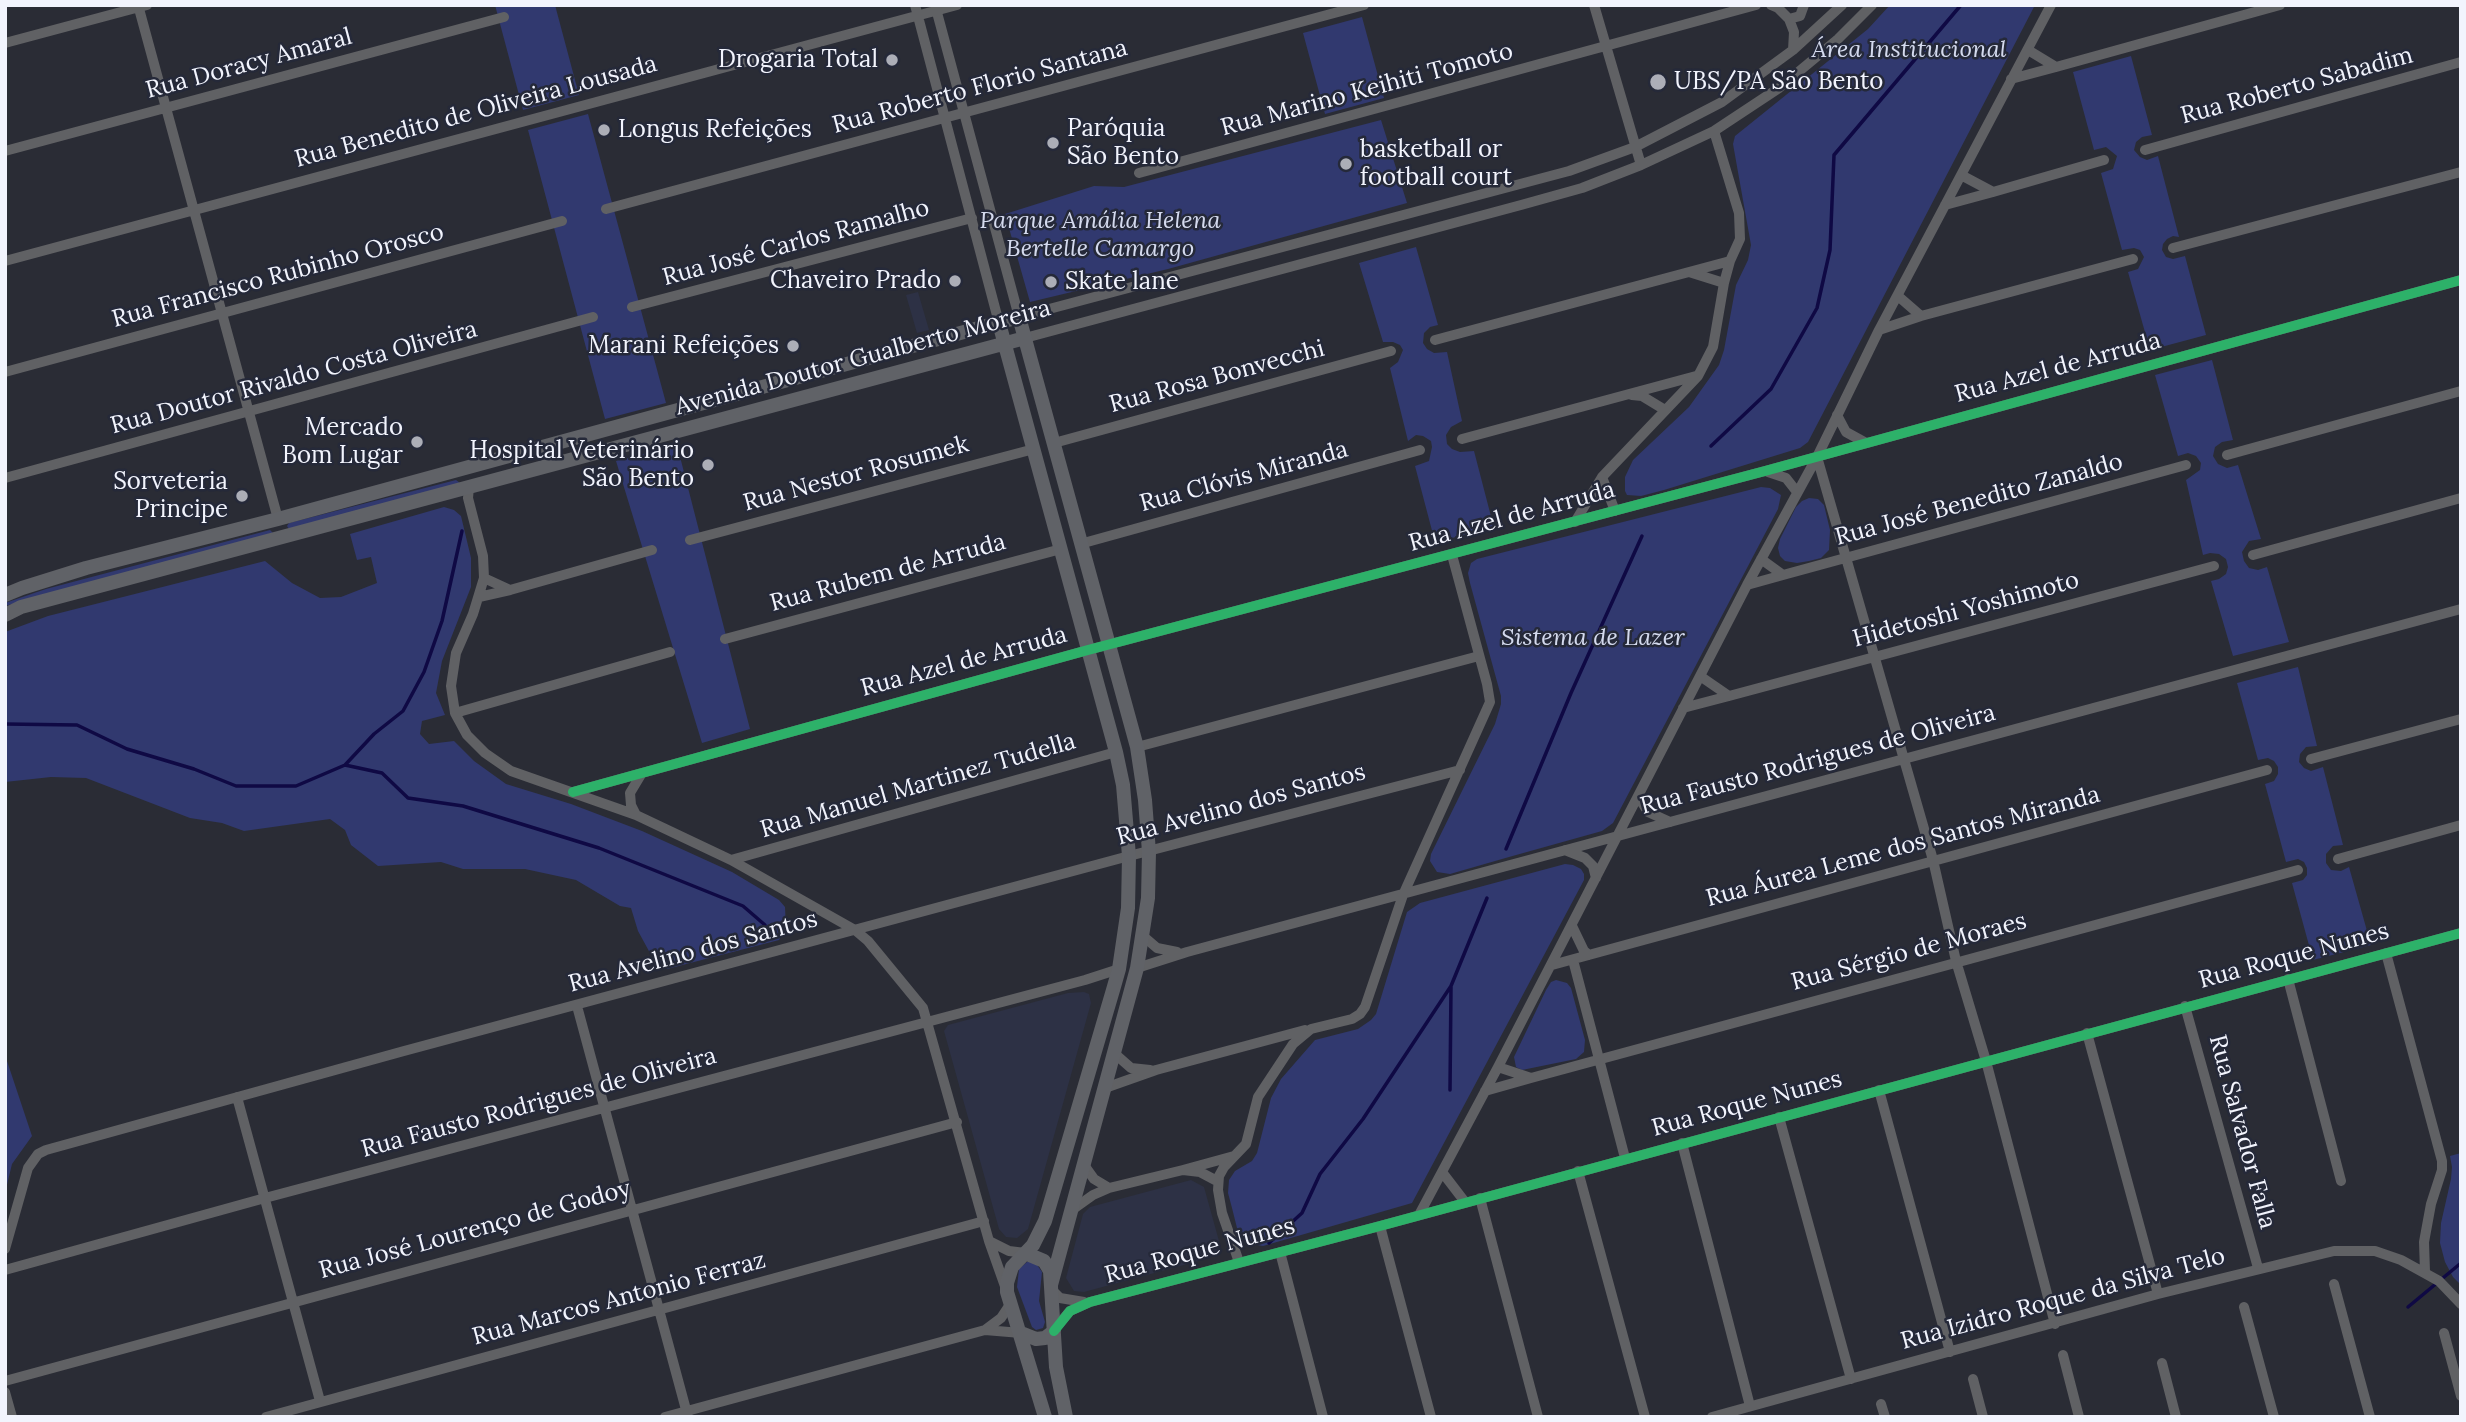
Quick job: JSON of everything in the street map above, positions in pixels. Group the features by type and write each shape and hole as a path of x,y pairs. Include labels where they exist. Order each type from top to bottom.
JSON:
{"main road":[{"name":"Avenida Doutor Gualberto Moreira","path":"5,595 86,568 278,519 1020,317"},
{"path":"1020,317 1136,747 1145,800 1149,852 1148,898 1137,968 1051,1287"},
{"path":"999,323 1116,752 1123,785 1129,856 1128,908 1119,969 1113,990 1045,1221 1037,1240 1012,1267 1009,1275 1009,1297 1045,1417"},
{"name":"Avenida Doutor Gualberto Moreira","path":"5,615 21,607 1026,338"},
{"path":"1034,449 1054,443"},
{"path":"464,468 469,487"},
{"path":"278,519 283,538"},
{"path":"1086,1082 1105,1087"},
{"path":"1025,1253 1038,1257 1047,1264 1056,1367 1066,1417"},
{"path":"1021,1333 1036,1339 1045,1338 1054,1331"}],"street":[{"name":"Rua Benedito de Oliveira Lousada","path":"5,261 916,10 957,5"},
{"name":"Rua Roberto Florio Santana","path":"606,209 1364,5"},
{"path":"1594,5 1641,165"},
{"name":"Rua Marino Keihiti Tomoto","path":"1139,173 1756,5"},
{"path":"1771,5 1778,8 1788,19 1794,32 1793,50"},
{"path":"1788,19 1800,16 1804,5"},
{"name":"Avenida Doutor Gualberto Moreira","path":"1020,317 1569,171 1635,147 1723,102 1793,50 1842,5"},
{"name":"Avenida Doutor Gualberto Moreira","path":"1026,338 1582,188 1641,165 1714,131 1779,88 1839,39 1872,5"},
{"path":"1420,1213 1552,965 1747,585 1817,457 1879,330 2051,5"},
{"path":"2011,79 2280,5"},
{"path":"5,43 141,6 278,519"},
{"path":"936,8 1020,317"},
{"path":"916,10 999,323"},
{"name":"Rua Doracy Amaral","path":"5,151 504,17"},
{"path":"2028,50 2056,67"},
{"name":"Rua Roberto Sabadim","path":"2145,150 2461,62"},
{"path":"1575,522 1602,477 1698,376 1713,347 1724,283 1740,239 1739,213 1714,131"},
{"path":"1945,205 2104,160"},
{"path":"2173,248 2461,172"},
{"path":"1961,175 1993,191"},
{"name":"Rua José Carlos Ramalho","path":"632,307 972,218"},
{"name":"Rua Francisco Rubinho Orosco","path":"5,372 562,221"},
{"path":"1879,330 1921,316 2133,259"},
{"path":"1435,340 1730,261"},
{"path":"1689,272 1724,283"},
{"name":"Rua Azel de Arruda","path":"573,792 1088,650 1817,457 2461,280"},
{"path":"1898,296 1921,316"},
{"name":"Rua Doutor Rivaldo Costa Oliveira","path":"5,478 593,317"},
{"name":"Rua Rosa Bonvecchi","path":"1054,443 1391,351"},
{"path":"1462,439 1698,376"},
{"path":"1659,386 1672,395 1674,401"},
{"path":"2227,455 2461,391"},
{"path":"1629,394 1642,396 1665,410"},
{"path":"1837,415 1846,432 1866,443"},
{"name":"Rua Nestor Rosumek","path":"690,540 1034,449"},
{"name":"Rua Clóvis Miranda","path":"1080,544 1420,450"},
{"path":"1817,457 1933,860 1956,961 1986,1061 2055,1324"},
{"name":"Rua José Benedito Zanaldo","path":"1747,585 2186,465"},
{"path":"1765,471 1786,478 1797,492"},
{"path":"1602,477 1615,511"},
{"path":"469,487 468,498 482,556 484,578 453,662 451,686 460,724 474,744 497,762 530,779 636,816 731,860 855,930 868,941 923,1008 928,1022 989,1241 1009,1297 1000,1318 985,1330"},
{"path":"2252,555 2461,498"},
{"name":"Rua Rubem de Arruda","path":"725,639 1060,549"},
{"path":"479,597 652,550"},
{"path":"1105,1087 1156,1070 1352,1019 1365,1007 1402,895 1490,702 1452,555"},
{"path":"1761,559 1783,575"},
{"name":"Hidetoshi Yoshimoto","path":"1683,708 2214,566"},
{"path":"484,578 510,590"},
{"name":"Rua Fausto Rodrigues de Oliveira","path":"1137,968 1187,952 2461,608"},
{"path":"456,713 670,652"},
{"path":"1136,747 1479,656"},
{"path":"1700,676 1729,696"},
{"path":"2311,759 2461,719"},
{"name":"Rua Manuel Martinez Tudella","path":"731,860 1116,752"},
{"name":"Rua Avelino dos Santos","path":"5,1250 28,1168 37,1154 237,1097 1129,856 1460,770"},
{"name":"Rua Áurea Leme dos Santos Miranda","path":"1552,965 2267,771"},
{"path":"636,816 629,793 642,773"},
{"path":"1638,796 1648,812 1670,822"},
{"path":"2338,859 2461,825"},
{"path":"1565,850 1585,858 1592,866 1596,878"},
{"name":"Rua Sérgio de Moraes","path":"1485,1091 2298,870"},
{"path":"1572,926 1584,951 1590,955"},
{"name":"Rua Roque Nunes","path":"1054,1331 1063,1316 1090,1302 2461,933"},
{"name":"Rua Fausto Rodrigues de Oliveira","path":"1143,936 1153,946 1166,952 1187,952"},
{"path":"2386,953 2442,1161 2424,1242 2425,1272"},
{"path":"1573,960 1625,1158"},
{"name":"Rua Fausto Rodrigues de Oliveira","path":"5,1270 1119,969"},
{"path":"2288,979 2341,1181"},
{"path":"1085,980 1100,982 1113,990"},
{"path":"577,1006 687,1414"},
{"name":"Rua Salvador Falla","path":"2185,1006 2258,1268"},
{"path":"1239,1262 1222,1213 1217,1181 1224,1167 1246,1144 1254,1109 1263,1087 1287,1050 1311,1029"},
{"path":"2087,1033 2158,1294"},
{"path":"1114,1053 1130,1068 1156,1070"},
{"path":"1498,1067 1531,1078"},
{"path":"1879,1090 1950,1352"},
{"path":"237,1097 320,1401"},
{"path":"1779,1117 1851,1378"},
{"name":"Rua José Lourenço de Godoy","path":"5,1381 957,1122"},
{"path":"1682,1143 1750,1406"},
{"path":"1072,1210 1093,1195 1110,1188 1236,1155"},
{"path":"1084,1165 1094,1179 1110,1188"},
{"path":"1184,1170 1200,1172 1217,1181"},
{"path":"1578,1171 1645,1417"},
{"path":"1442,1172 1465,1202"},
{"path":"1480,1198 1538,1417"},
{"name":"Rua Marcos Antonio Ferraz","path":"273,1416 984,1222"},
{"path":"1380,1226 1431,1417"},
{"path":"989,1241 1009,1251 1025,1253"},
{"name":"Rua Izidro Roque da Silva Telo","path":"1712,1417 2158,1294 2334,1251 2375,1251 2401,1259 2439,1281 2461,1304"},
{"path":"1280,1252 1323,1417"},
{"path":"2334,1284 2370,1417"},
{"name":"Rua Roque Nunes","path":"1051,1287 1066,1300 1090,1302"},
{"path":"2244,1307 2274,1417"},
{"path":"665,1417 687,1414 985,1330 1021,1333"},
{"path":"2444,1333 2461,1396"},
{"path":"2063,1355 2079,1417"},
{"path":"2162,1363 2176,1417"},
{"path":"1973,1379 1983,1417"},
{"path":"5,1392 12,1417"},
{"path":"1881,1404 1885,1417"}],"shaded area":[{"path":"918,292 929,330 917,333 906,295"},
{"path":"1068,993 1089,994 1091,1003 1028,1229 1017,1238 1006,1237 999,1229 944,1031 948,1025"},
{"path":"1191,1180 1204,1187 1219,1241 1216,1254 1084,1292 1074,1291 1066,1278 1083,1214 1090,1207"}],"green space":[{"path":"495,5 555,5 579,95 523,110"},
{"name":"Área Institucional","path":"1890,5 2035,5 1808,442 1800,448 1664,490 1641,496 1627,495 1625,477 1633,460 1689,407 1719,365 1724,350 1736,285 1748,260 1751,245 1733,144 1735,136 1868,29"},
{"path":"1362,17 1384,98 1325,114 1303,33"},
{"path":"2131,56 2152,135 2142,137 2136,142 2134,150 2147,160 2158,156 2179,237 2167,239 2162,250 2166,257 2173,259 2185,256 2206,335 2150,350 2128,272 2138,269 2144,257 2140,250 2134,248 2122,250 2101,173 2113,169 2117,156 2106,147 2094,150 2073,72"},
{"path":"588,114 666,403 605,419 528,130"},
{"name":"Parque Amália Helena Bertelle Camargo","path":"1381,120 1407,203 1168,269 1030,302 1005,214 1094,186 1124,187"},
{"path":"1416,247 1438,325 1430,327 1424,333 1423,343 1434,353 1447,352 1462,421 1451,427 1446,435 1447,444 1460,452 1474,451 1494,528 1435,542 1415,466 1429,461 1431,441 1416,435 1408,441 1390,368 1398,362 1403,350 1393,342 1383,342 1359,263"},
{"path":"2212,360 2233,440 2222,442 2215,447 2213,456 2218,464 2227,468 2238,465 2261,539 2249,541 2242,552 2244,561 2249,568 2258,570 2267,567 2289,642 2233,656 2211,581 2226,574 2226,559 2219,554 2203,555 2186,480 2200,470 2201,463 2196,456 2188,453 2178,456 2155,375"},
{"path":"677,445 750,729 702,743 616,461"},
{"path":"456,480 460,483 289,529 287,526 289,523"},
{"name":"Sistema de Lazer","path":"1761,487 1770,488 1781,495 1778,509 1613,823 1602,831 1450,874 1437,872 1430,861 1431,854 1495,724 1501,704 1470,583 1468,573 1471,563 1477,559"},
{"path":"1809,498 1818,499 1824,505 1830,530 1829,550 1821,558 1809,561 1785,561 1778,548 1780,539 1796,507"},
{"path":"444,507 461,516 471,558 471,587 442,661 436,693 445,715 422,721 420,734 429,744 454,741 474,761 506,784 571,804 642,831 732,872 779,900 785,907 786,929 779,940 667,969 650,953 638,931 631,908 620,906 576,880 525,869 463,869 441,862 378,866 351,845 345,830 330,819 244,831 222,823 190,818 86,778 51,777 5,782 5,632 48,616 265,561 292,583 320,598 341,597 377,583 371,557 357,560 350,534"},
{"path":"270,530 273,533 5,606 5,603 46,589"},
{"path":"2298,667 2317,746 2306,747 2300,754 2299,762 2311,771 2323,767 2343,845 2333,846 2326,854 2326,863 2331,870 2341,871 2349,867 2371,945 2313,960 2292,883 2303,880 2307,875 2307,868 2304,862 2298,859 2286,862 2265,784 2274,781 2278,767 2268,758 2258,760 2237,683"},
{"path":"1565,864 1581,869 1584,880 1412,1203 1263,1246 1246,1243 1237,1228 1228,1193 1229,1180 1235,1171 1252,1161 1257,1153 1271,1098 1281,1079 1315,1040 1358,1029 1376,1014 1407,912 1420,903"},
{"path":"1556,980 1567,983 1571,988 1585,1040 1584,1052 1576,1059 1522,1070 1516,1067 1514,1057 1546,990 1551,982"},
{"path":"5,1055 32,1136 12,1164 5,1193"},
{"path":"2461,1153 2461,1285 2445,1262 2440,1243 2441,1223 2451,1179 2450,1156"},
{"path":"1027,1262 1035,1262 1042,1272 1039,1301 1045,1322 1043,1328 1036,1330 1032,1327 1017,1287 1019,1269"}],"waterway":[{"path":"1711,446 1771,389 1817,308 1830,250 1834,155 1961,5"},
{"path":"345,765 374,734 403,711 424,672 442,621 462,531"},
{"path":"1506,849 1571,693 1642,536"},
{"path":"5,724 77,725 127,749 194,769 236,786 296,786 345,765 382,773 408,798 463,806 599,848 743,906 765,925"},
{"path":"1269,1243 1302,1213 1320,1174 1363,1119 1451,986 1487,898"},
{"path":"1450,1090 1451,987"},
{"path":"2408,1307 2461,1263"}],"cycle path":[{"path":"573,792 1088,650 1765,471 2461,280"},
{"path":"1054,1331 1070,1311 1090,1302 2461,933"}],"place":[{"name":"Drogaria Total","path":"892,60"},
{"name":"UBS/PA São Bento","path":"1658,82"},
{"name":"Longus Refeições","path":"604,130"},
{"name":"Paróquia São Bento","path":"1053,143"},
{"name":"basketball or football court","path":"1346,164"},
{"name":"Chaveiro Prado","path":"955,281"},
{"name":"Skate lane","path":"1051,282"},
{"name":"Marani Refeições","path":"793,346"},
{"name":"Mercado Bom Lugar","path":"417,442"},
{"name":"Hospital Veterinário São Bento","path":"708,465"},
{"name":"Sorveteria Principe","path":"242,496"}]}
